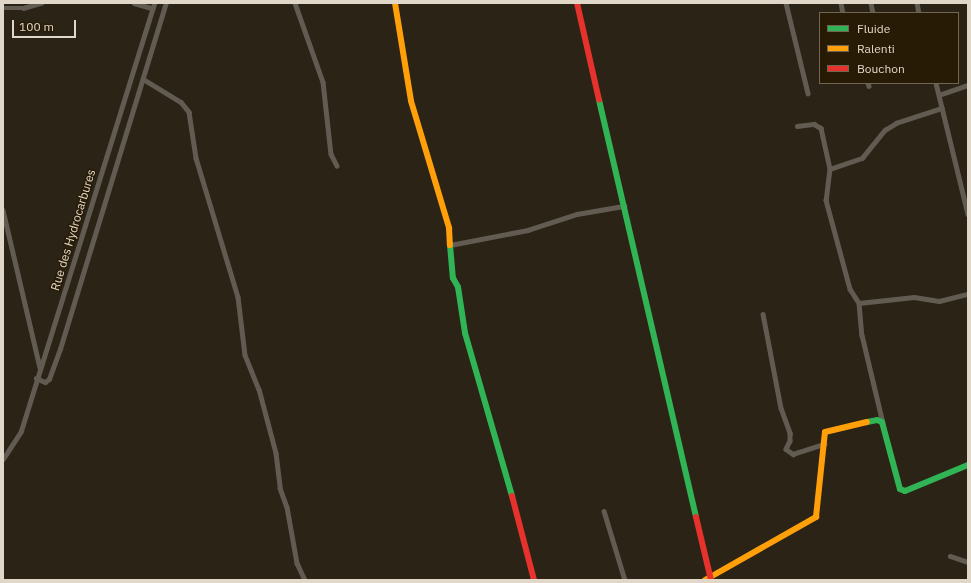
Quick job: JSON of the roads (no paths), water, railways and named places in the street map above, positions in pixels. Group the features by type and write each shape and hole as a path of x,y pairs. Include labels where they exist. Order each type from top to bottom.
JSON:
{"street":[{"path":"3,8 23,8 41,3"},
{"path":"134,3 153,6"},
{"path":"36,378 45,382 49,379 60,349 166,3"},
{"path":"295,3 323,82 332,154 337,166"},
{"path":"395,3 411,101 426,160 449,228 453,278 458,287 465,333 508,480 534,580"},
{"path":"577,3 711,578"},
{"path":"786,3 808,93"},
{"name":"Rue des Hydrocarbures","path":"3,459 18,438 153,6"},
{"path":"143,78 181,102 189,112 196,158 238,297 245,355 258,389 276,453 280,488 287,507 297,563 305,580"},
{"path":"936,84 968,214"},
{"path":"939,96 968,85"},
{"path":"830,169 862,158 885,130 896,123 942,108"},
{"path":"797,126 814,124 821,128 830,169 826,200 850,289 859,303 862,335 900,489 905,491 968,465"},
{"path":"450,245 528,230 577,214 624,206"},
{"path":"3,210 40,368"},
{"path":"859,303 914,297 939,301 968,294"},
{"path":"763,314 781,408 790,433 790,441 786,449 792,454 824,444"},
{"path":"705,580 711,578 816,517 825,432 877,420 883,424"},
{"path":"604,511 625,580"},
{"path":"950,556 968,562"}]}
